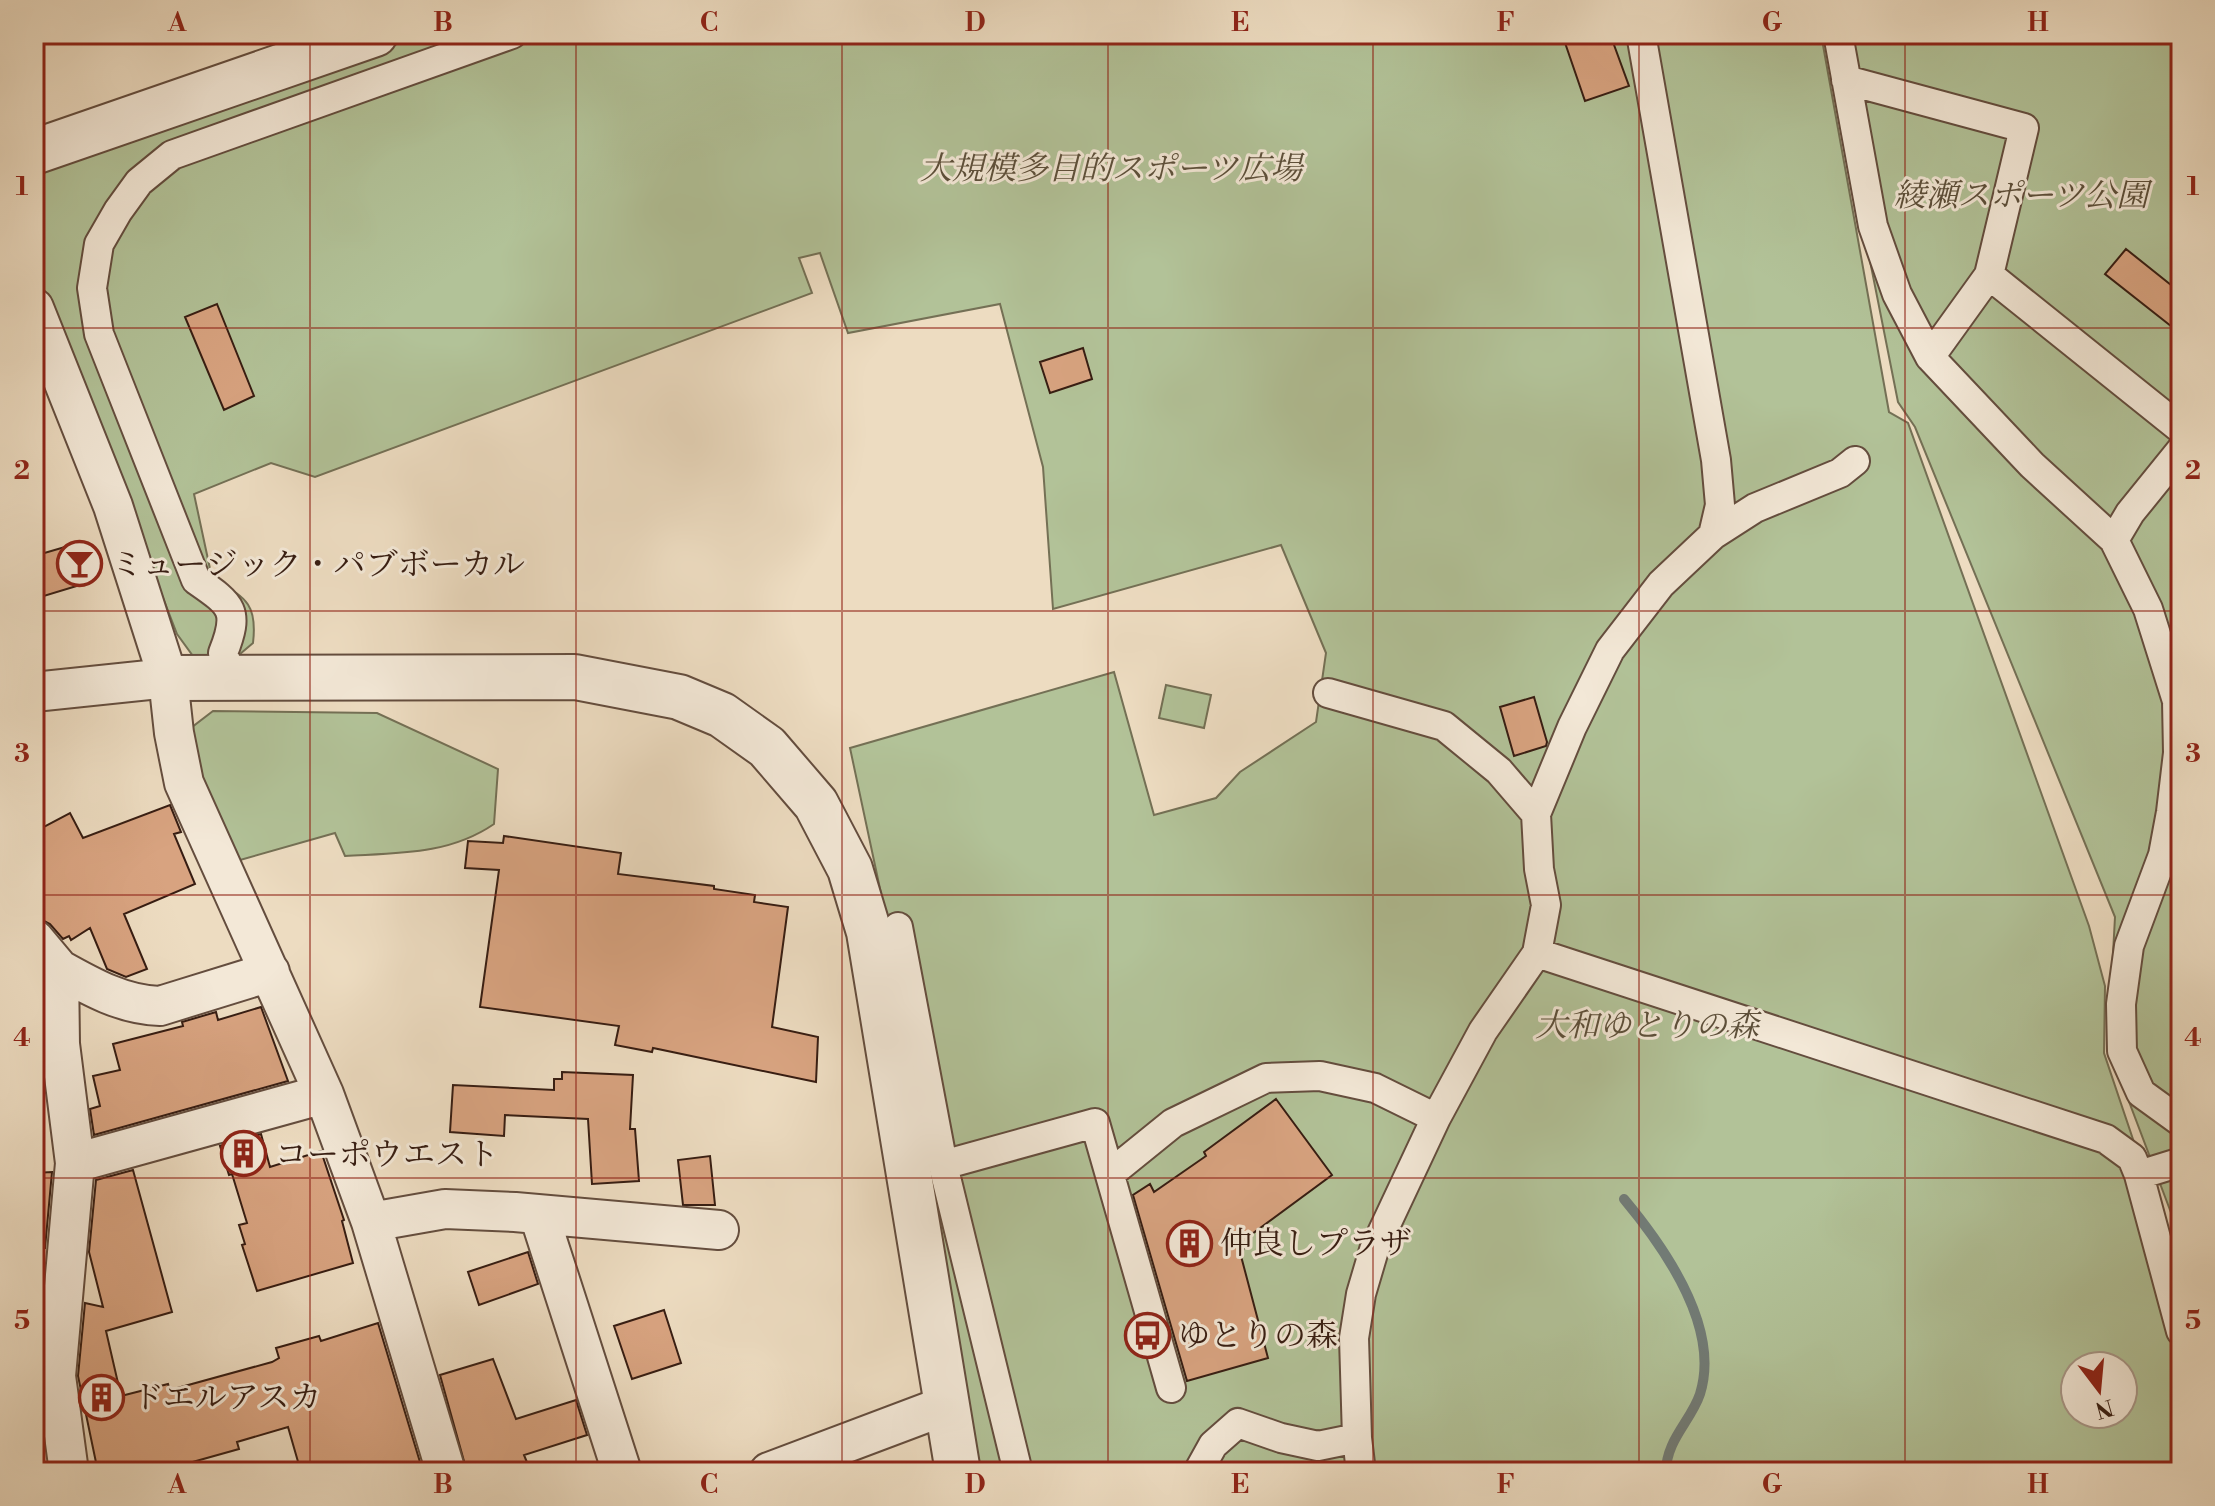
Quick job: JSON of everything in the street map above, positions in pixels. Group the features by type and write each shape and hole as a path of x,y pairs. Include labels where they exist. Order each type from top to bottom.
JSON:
{"street":[{"path":"34,152 375,34"},
{"path":"232,677 223,653 233,627 225,600 196,580 99,334 92,288 99,244 139,182 172,155 512,34"},
{"path":"1641,34 1716,460 1720,505 1713,535"},
{"path":"1838,34 1873,226 1897,294 1930,357 2032,465 2114,540 2148,609 2177,701 2178,753 2163,855 2129,946 2121,1004 2122,1051 2141,1093 2181,1122"},
{"path":"1846,80 2024,128 1989,275 1930,357"},
{"path":"1989,275 2181,429"},
{"path":"34,308 113,506 168,678 184,783 324,1094 371,1222 446,1472"},
{"path":"2114,540 2130,513 2181,450"},
{"path":"1361,1472 1354,1338 1361,1294 1374,1250 1436,1118 1483,1031 1537,953 1546,905 1539,869 1536,814 1572,727 1610,650 1661,584 1713,535 1755,508 1840,473 1855,461"},
{"path":"34,692 168,678 575,677 679,697 722,715 767,747 816,804 850,869 869,932 958,1472"},
{"path":"1328,693 1444,726 1499,771 1536,814"},
{"path":"898,927 943,1165 1018,1472"},
{"path":"34,939 59,969 97,990 142,1005 160,1006 270,972"},
{"path":"1537,953 2106,1139 2132,1158 2139,1175 2181,1331"},
{"path":"59,969 60,1044 75,1163 45,1376 69,1472"},
{"path":"1110,1174 1173,1123 1266,1078 1320,1076 1375,1088 1436,1118"},
{"path":"75,1163 324,1094"},
{"path":"943,1165 1095,1123 1171,1388"},
{"path":"2139,1175 2181,1162"},
{"path":"371,1222 445,1209 719,1230"},
{"path":"539,1215 622,1472"},
{"path":"769,1472 947,1405"},
{"path":"1198,1472 1213,1445 1238,1423 1281,1438 1318,1446 1357,1438"}],"green space":[{"name":"大和ゆとりの森","path":"425,34 1821,34 1889,412 1908,423 2089,926 2105,986 2104,1053 2181,1282 2181,1472 976,1472 889,931 850,748 1114,672 1154,815 1216,798 1240,772 1316,722 1326,653 1281,545 1053,609 1043,467 1000,304 848,333 820,253 799,258 812,293 315,477 271,463 194,494 212,578 246,602 254,629 253,643 233,660 193,656 177,634 34,264 34,174"},
{"name":"綾瀬スポーツ公園","path":"1825,34 2181,34 2181,1239 2108,1046 2115,917 1915,427 1898,402"},
{"path":"1166,685 1211,695 1204,728 1159,718"},
{"path":"213,711 377,713 498,769 494,824 459,842 403,853 345,856 335,833 233,862 201,785 187,731"}],"building":[{"path":"1562,34 1610,34 1629,86 1585,101"},
{"path":"2126,249 2181,293 2181,334 2105,274"},
{"path":"217,304 254,396 224,410 185,317"},
{"path":"1083,348 1092,379 1050,393 1040,362"},
{"path":"82,542 93,581 34,599 34,556"},
{"path":"1534,697 1546,746 1514,756 1500,707"},
{"path":"170,805 181,832 174,834 195,884 124,914 147,969 126,977 107,969 90,928 71,940 69,936 63,939 50,924 38,918 34,911 34,832 70,813 83,838"},
{"path":"504,836 621,853 618,874 714,886 714,889 755,895 754,902 788,907 772,1027 818,1037 816,1082 653,1048 652,1052 615,1045 619,1026 480,1007 499,870 465,868 468,841 503,843"},
{"path":"261,1007 288,1081 94,1135 90,1109 100,1106 93,1076 120,1070 113,1044 183,1026 182,1022 216,1012 218,1020"},
{"path":"562,1072 633,1075 630,1129 635,1129 639,1181 592,1184 588,1119 505,1115 504,1136 450,1132 453,1085 554,1090 554,1079 562,1079"},
{"name":"仲良しプラザ","path":"1276,1099 1332,1175 1248,1237 1241,1256 1268,1358 1187,1381 1133,1195 1150,1184 1154,1192 1206,1156 1204,1152"},
{"path":"261,1134 270,1167 321,1151 344,1220 353,1263 257,1291 239,1225 247,1223 220,1146"},
{"path":"710,1156 715,1205 683,1205 678,1160"},
{"path":"133,1170 172,1312 106,1331 121,1396 168,1384 170,1390 272,1362 279,1358 276,1348 319,1336 321,1341 378,1323 423,1472 301,1472 288,1427 237,1442 239,1449 189,1463 191,1472 148,1472 146,1466 98,1472 78,1376 85,1303 103,1307 89,1252 96,1180"},
{"path":"52,1172 45,1248 34,1249 34,1173"},
{"path":"528,1252 538,1284 479,1305 468,1272"},
{"path":"664,1310 681,1363 632,1379 614,1326"},
{"path":"493,1359 516,1419 576,1400 587,1435 524,1455 531,1472 467,1472 440,1375"}],"waterway":[{"path":"1624,1199 1656,1240 1685,1289 1703,1342 1704,1368 1700,1394 1674,1440 1666,1472"}],"place":[{"name":"ミュージック・パブボーカル","path":"80,564"},
{"name":"コーポウエスト","path":"244,1154"},
{"name":"仲良しプラザ","path":"1189,1243"},
{"name":"ゆとりの森","path":"1147,1335"},
{"name":"ドエルアスカ","path":"101,1397"}],"park label":[{"name":"大規模多目的スポーツ広場","path":"1111,168"}]}
